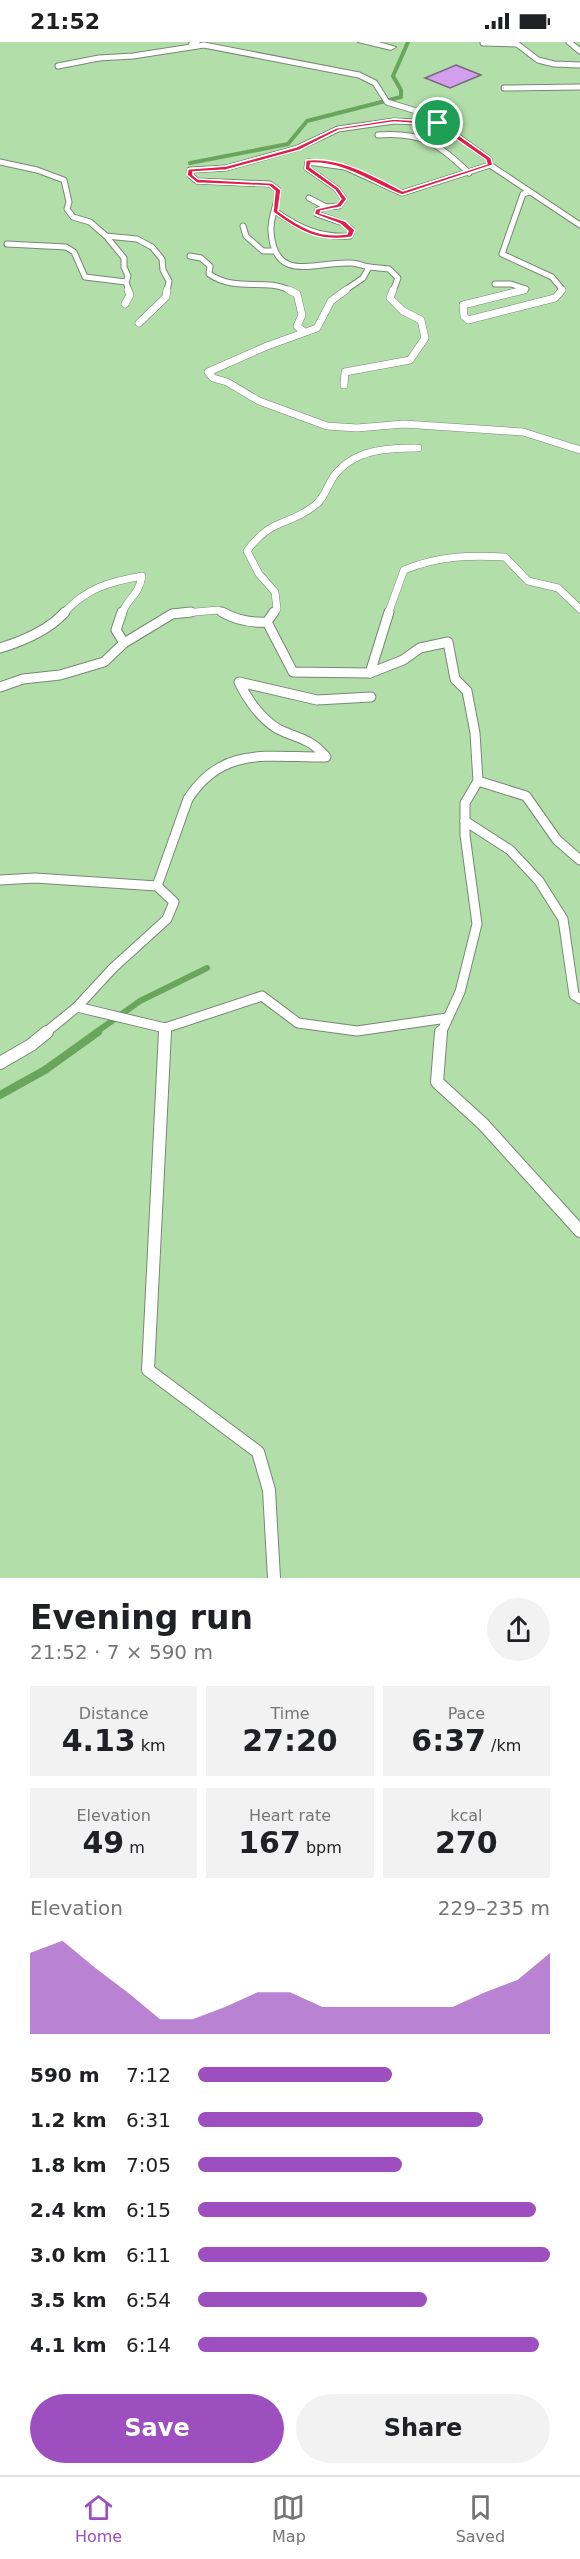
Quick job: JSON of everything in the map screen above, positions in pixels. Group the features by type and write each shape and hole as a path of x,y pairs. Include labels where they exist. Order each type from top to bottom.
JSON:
{"street":[{"path":"363,42 391,47"}],"lane":[{"path":"569,42 580,51"},
{"path":"483,43 517,44 534,60 547,64 580,65"},
{"path":"157,51 164,44"},
{"path":"58,66 194,44 359,75 375,83 387,102 426,114 489,159 490,165 580,225"},
{"path":"504,88 580,87"},
{"path":"344,385 345,372 410,360 425,338 421,320 403,311 390,298 398,278 389,269 350,263 304,268 287,265 278,259 270,231 278,190 270,184 197,181 190,175 190,170 226,168 298,148 338,129 394,121 438,123"},
{"path":"378,135 415,135 432,139 469,172"},
{"path":"275,211 298,228 317,236 336,238 350,236 352,230 342,223 317,214 318,210 326,207 339,206 344,199 337,189 307,168 308,162 325,161 365,174 402,193 490,165"},
{"path":"0,162 37,170 64,180 69,202 67,209 73,217 90,222 106,236 124,258 124,267 128,276 126,282 130,295 125,304"},
{"path":"495,284 511,284 526,289 463,305 464,316 468,320 555,298 562,289 552,277 502,254 522,194 530,192"},
{"path":"309,198 326,207"},
{"path":"243,226 246,236 263,251 275,251"},
{"path":"106,236 137,239 152,247 162,259 163,270 169,281 166,297 139,323"},
{"path":"7,244 66,247 74,252 85,277 126,282"},
{"path":"190,256 201,258 210,266 209,274 218,283 239,286 287,286 297,294 302,315 297,326 304,332"},
{"path":"369,267 366,276 358,285 333,299 325,310 318,328 208,372 213,378 227,382 259,401 327,426 357,428 414,425 523,432 580,450"},
{"path":"0,687 23,679 60,675 104,662 124,643 172,614 218,610 234,619 256,623 267,622 278,609 275,592 259,574 247,551 255,540 272,523 312,508 328,491 334,476 350,460 383,448 418,448"},
{"path":"370,673 397,585 404,570 426,560 463,555 505,557 528,581 558,588 580,609"},
{"path":"0,648 19,642 57,621 78,597 114,581 142,576 139,591 126,604 116,630 124,643"},
{"path":"267,622 293,672 370,673 403,660 420,648 448,642 455,679 467,691 475,733 478,781 465,803 465,821 477,924 460,992 441,1031 437,1082 483,1124 580,1231"},
{"path":"157,886 172,851 183,809 200,782 215,768 235,759 263,755 326,757 313,740 276,728 245,696 239,682 317,700 371,697"},
{"path":"478,781 526,796 557,840 580,860"},
{"path":"465,821 510,850 539,881 563,919 574,995 580,999"},
{"path":"0,880 35,878 157,886 174,902 167,919 113,968 77,1007 31,1045 0,1063"},
{"path":"77,1007 132,1022 165,1028 262,996 298,1023 357,1031 447,1018"},
{"path":"165,1028 148,1370 258,1452 269,1490 274,1578"}],"green space":[{"path":"0,42 580,42 580,1578 0,1578"}],"building":[{"path":"456,65 481,75 450,88 425,78"}],"waterway":[{"path":"190,163 288,144 307,121 401,97 401,90 393,76 408,42"},
{"path":"95,1033 140,1001 207,968"},
{"path":"0,1095 45,1070 98,1032"}],"route":[{"path":"394,121 438,123 489,159 490,165 402,193 365,174 325,161 308,162 307,168 337,189 344,199 339,206 326,207 318,210 317,214 342,223 352,230 350,236 336,238 317,236 298,228 275,211 278,190 270,184 221,184 197,181 190,175 190,170 226,168 298,148 338,129 394,121"}]}
